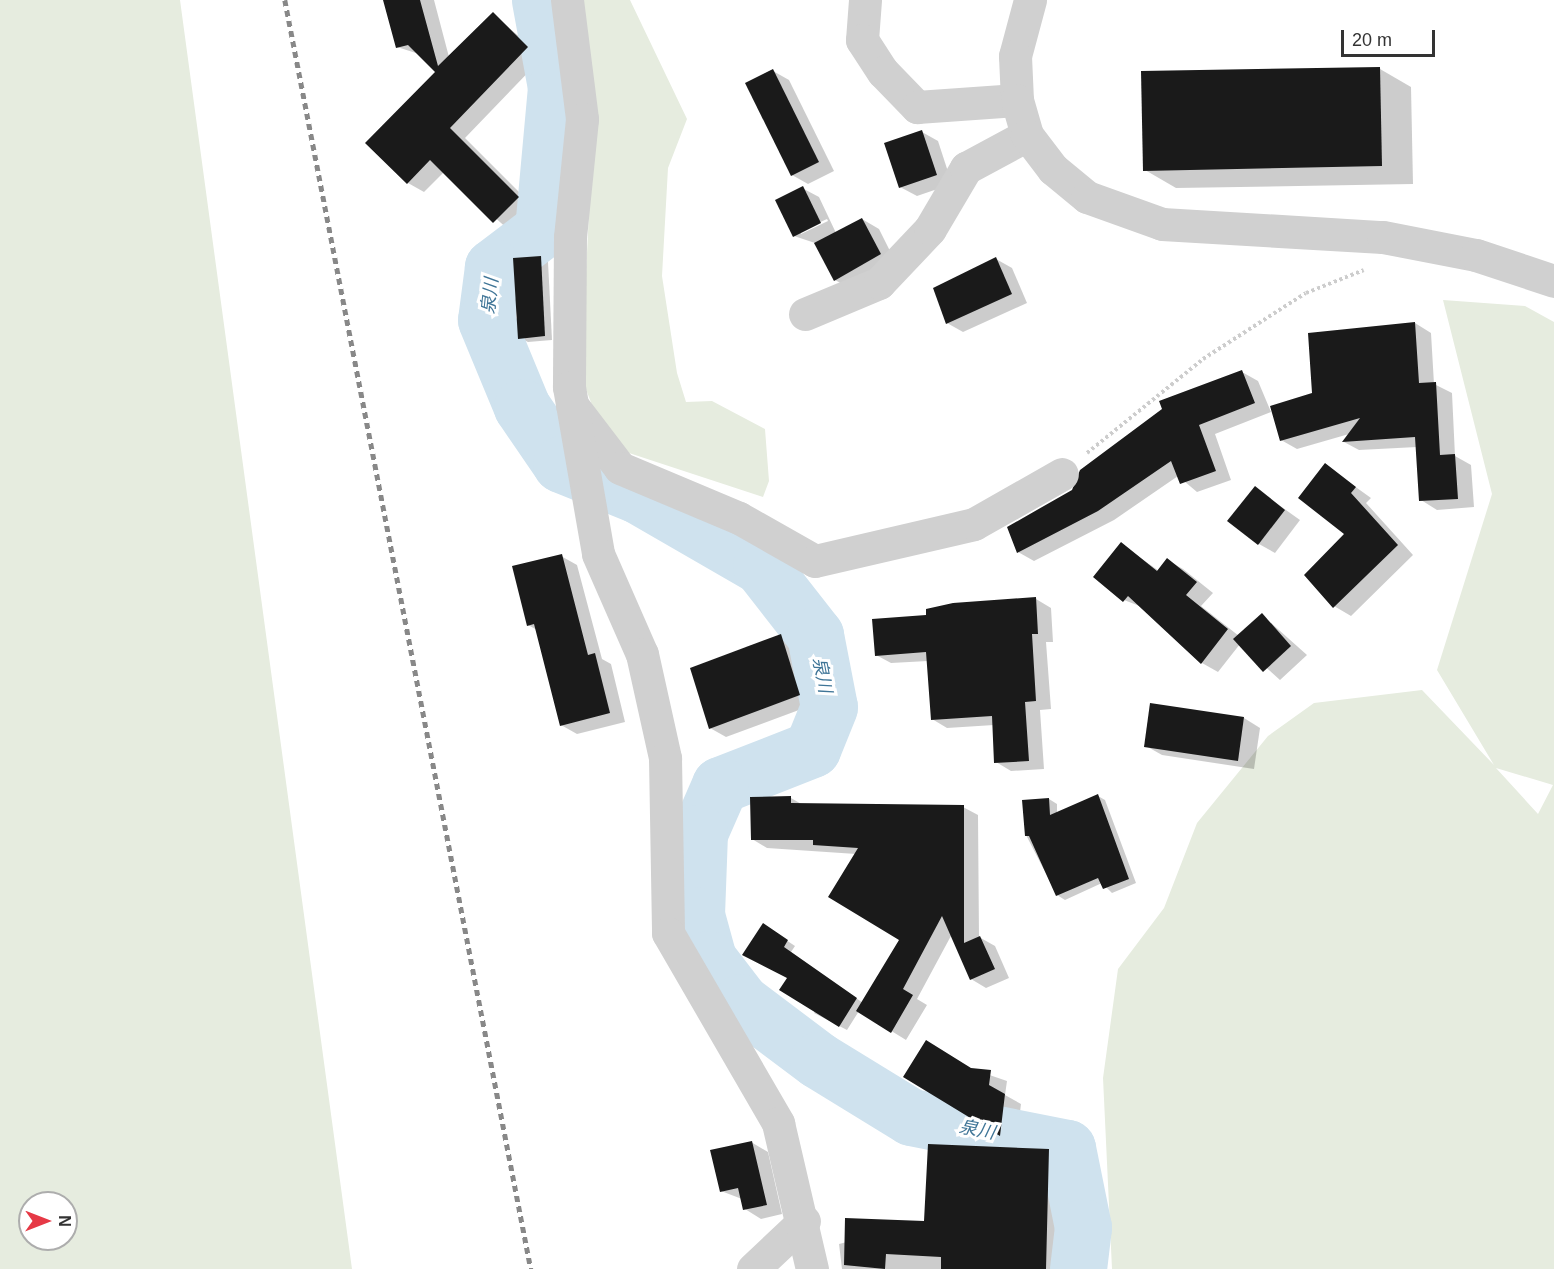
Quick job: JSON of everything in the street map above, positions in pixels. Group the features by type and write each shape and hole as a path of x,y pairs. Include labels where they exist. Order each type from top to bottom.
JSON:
{"street":[{"path":"567,0 582,119 570,237 572,405 577,450 598,554 642,654 665,758 668,933 778,1123 804,1221 812,1269"},
{"path":"865,0 862,40 883,72 916,107 1017,99"},
{"path":"1030,0 1015,56 1017,99 1027,135 1053,169 1087,197 1121,213 1162,224 1383,237 1476,255 1554,282"},
{"path":"805,314 879,283 930,229 966,168 1027,135"},
{"path":"572,405 620,468 738,518 815,561 974,524 1062,474"},
{"path":"753,1269 804,1221"}],"path":[{"path":"1062,474 1203,359 1306,293 1372,267"}],"shaded area":[{"path":"0,0 180,0 352,1269 0,1269"},
{"path":"579,0 630,0 687,119 668,168 662,276 677,373 686,402 712,401 765,429 769,481 763,497 629,453 601,429 581,376 594,110"},
{"path":"1443,300 1525,306 1554,322 1554,1269 1112,1269 1103,1078 1118,969 1164,908 1197,823 1268,736 1314,703 1422,690 1494,765 1437,670 1492,494","holes":["1496,768 1553,785 1538,814"]}],"building":[{"path":"383,0 420,0 438,66 493,12 528,47 450,128 519,197 493,223 430,160 407,184 365,143 435,72 408,45 396,48"},
{"path":"1380,67 1382,166 1143,171 1141,71"},
{"path":"773,69 819,162 791,176 745,83"},
{"path":"922,130 937,175 899,188 884,143"},
{"path":"803,186 821,223 793,237 775,200"},
{"path":"862,218 881,254 834,281 814,243"},
{"path":"541,256 545,336 518,339 513,258"},
{"path":"996,257 1012,294 946,324 933,288"},
{"path":"1415,322 1419,383 1436,382 1440,455 1455,454 1458,499 1419,501 1415,437 1342,442 1360,418 1280,441 1270,406 1312,393 1308,333"},
{"path":"1242,370 1255,403 1199,425 1216,471 1180,484 1171,461 1098,511 1017,553 1007,527 1072,490 1080,470 1162,409 1159,401"},
{"path":"1325,463 1356,487 1351,493 1398,545 1333,608 1304,575 1344,534 1298,498"},
{"path":"1255,486 1285,510 1258,545 1227,521"},
{"path":"1121,542 1157,571 1167,558 1197,582 1186,595 1228,629 1201,664 1128,596 1123,602 1093,577"},
{"path":"562,554 588,655 595,653 610,713 560,726 534,624 527,626 512,566"},
{"path":"1036,597 1038,634 1032,634 1036,701 1025,702 1029,761 994,763 992,716 931,720 926,652 875,656 872,619 926,615 926,609 953,603"},
{"path":"1262,613 1291,646 1263,672 1233,639"},
{"path":"781,634 800,695 709,729 690,668"},
{"path":"1150,703 1244,717 1238,761 1144,747"},
{"path":"1098,794 1129,879 1103,889 1098,878 1056,896 1029,836 1025,836 1022,800 1049,798 1050,815"},
{"path":"791,796 791,803 964,805 964,943 980,936 995,969 970,980 942,916 903,989 913,995 891,1033 856,1011 899,940 828,897 858,848 813,845 813,840 751,840 750,797"},
{"path":"763,923 788,940 784,947 857,998 839,1027 779,990 787,978 742,955"},
{"path":"926,1040 971,1068 991,1070 989,1085 1005,1094 1000,1136 903,1077"},
{"path":"752,1141 767,1205 743,1210 738,1188 720,1192 710,1150"},
{"path":"928,1144 1049,1149 1046,1269 941,1269 941,1257 886,1254 885,1269 844,1265 845,1218 924,1221"}],"waterway":[{"name":"泉川","path":"540,0 556,87 543,229 493,267 486,320 522,407 561,464 638,495 761,566 815,635 829,707 812,749 720,785 699,833 696,915 708,959 741,1002 818,1060 911,1117 1067,1148 1083,1227 1078,1269"}],"railway":[{"path":"285,0 531,1269"}]}
